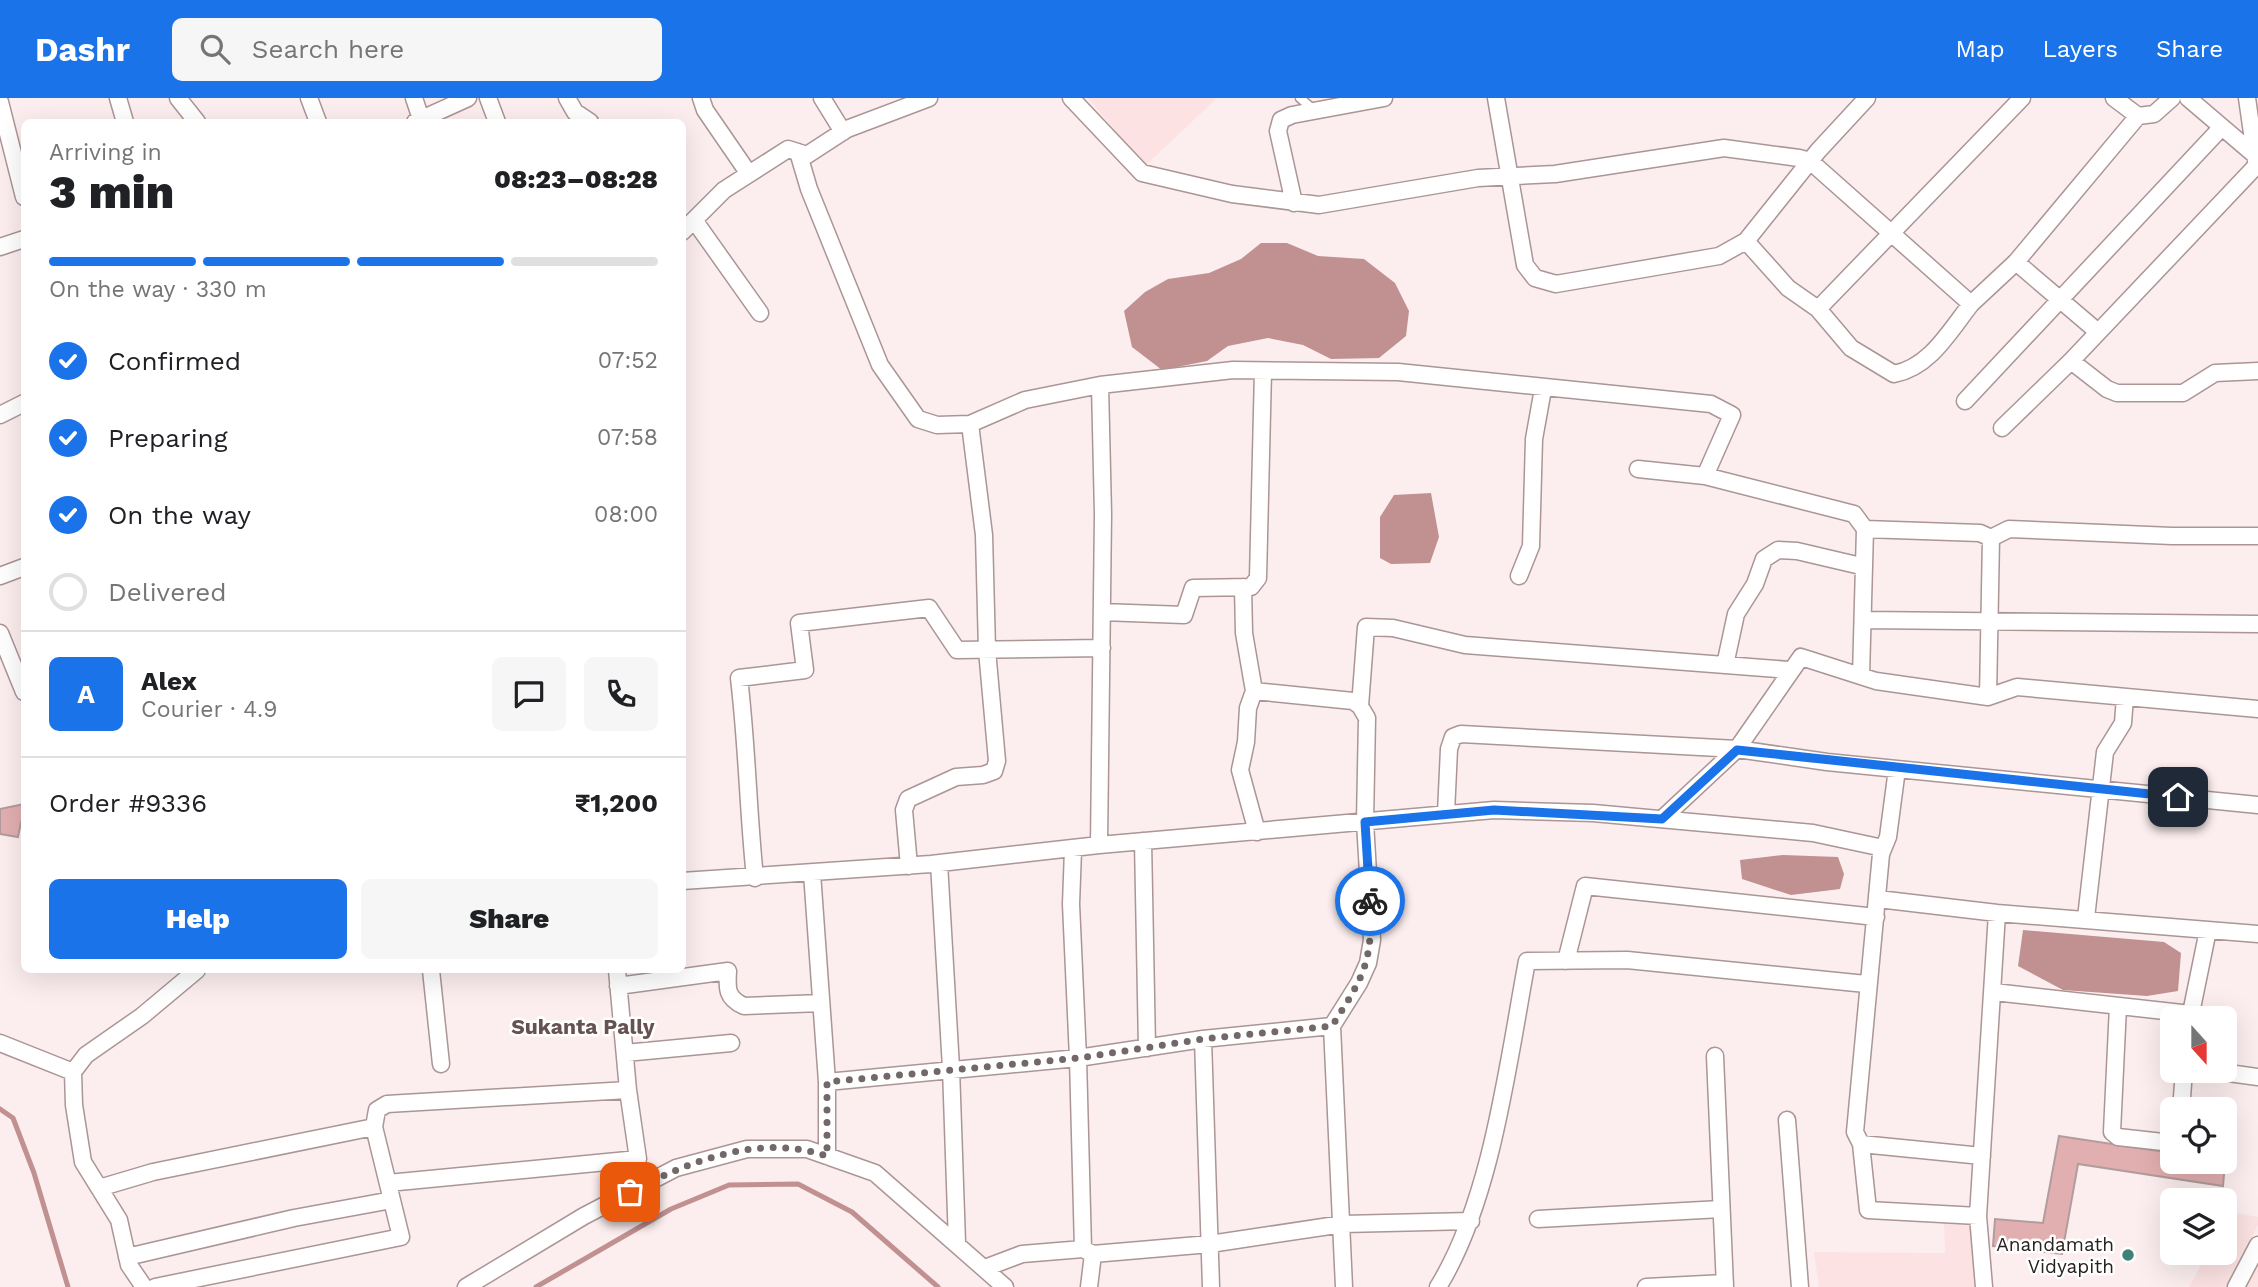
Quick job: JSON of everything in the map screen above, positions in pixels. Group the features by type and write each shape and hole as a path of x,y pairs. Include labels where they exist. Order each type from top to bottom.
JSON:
{"street":[{"path":"118,98 124,119"},
{"path":"178,98 195,119"},
{"path":"309,98 317,119"},
{"path":"414,98 419,119"},
{"path":"426,119 468,98"},
{"path":"488,98 496,119"},
{"path":"567,98 575,112 586,119"},
{"path":"701,98 705,110 749,174"},
{"path":"822,98 843,132"},
{"path":"760,313 688,226 724,190 788,149 807,155 843,132 929,98"},
{"path":"1071,98 1138,169 1161,180 1294,203 1319,205 1508,174 1555,174 1724,148 1810,161 1970,304"},
{"path":"1294,203 1278,131 1281,120 1384,98"},
{"path":"1496,98 1525,265 1535,278 1556,284 1719,256 1746,241 1810,161 1867,98"},
{"path":"1818,309 2022,98"},
{"path":"2114,98 2138,116"},
{"path":"1746,241 1788,288 1818,309 1851,348 1894,374 1911,371 1926,360 1970,304 2016,262 2138,116 2154,114 2172,98"},
{"path":"2188,98 2257,162"},
{"path":"2247,98 2257,162"},
{"path":"0,102 21,185"},
{"path":"1965,401 2221,128"},
{"path":"798,152 819,215 880,365 918,419 926,424 970,424 1025,400 1181,375 1263,371 1398,372 1711,404 1732,415 1705,476"},
{"path":"2002,428 2098,332 2257,162"},
{"path":"0,247 21,240"},
{"path":"2016,262 2098,332"},
{"path":"2071,360 2106,389 2117,393 2183,393 2215,373 2258,371"},
{"path":"1102,612 1184,615 1193,587 1251,587 1258,578 1263,371"},
{"path":"1099,845 1102,648 1100,386"},
{"path":"1519,576 1531,546 1534,439 1544,389"},
{"path":"0,415 21,404"},
{"path":"909,866 904,810 908,799 956,777 983,775 994,771 997,761 987,650 984,536 970,424"},
{"path":"1638,469 1705,476 1854,514 1865,529 1861,566 1864,620 1861,676"},
{"path":"1865,529 1980,533 1991,538"},
{"path":"1991,538 2009,529 2172,536 2258,536"},
{"path":"1988,697 1991,538"},
{"path":"1725,665 1736,614 1755,584 1764,559 1778,550 1797,551 1861,566"},
{"path":"0,576 21,568"},
{"path":"1243,587 1244,633 1254,691 1248,708 1247,742 1240,771 1257,832"},
{"path":"755,878 748,808 746,733 738,678 805,670 800,623 929,608 957,650 1102,648"},
{"path":"1864,620 2258,624"},
{"path":"1360,706 1366,627 1393,628 1465,645 1789,670"},
{"path":"0,633 21,685"},
{"path":"1662,819 1737,750 1773,701 1789,670 1801,657 1876,681 1988,697 2017,687 2258,709"},
{"path":"1254,691 1353,701 1360,706 1367,718 1365,822 1370,951 1359,983 1332,1026 1344,1287"},
{"path":"2086,918 2098,789 2105,752 2123,723 2125,697"},
{"path":"1446,813 1449,749 1453,737 1461,734 1737,750 2258,805"},
{"path":"1897,768 1888,837 1883,848 1867,984 1855,1132 1861,1144 1868,1210 1978,1216"},
{"path":"686,881 909,866 1073,850 1099,845 1494,810 1662,819 1813,833 1883,848"},
{"path":"1143,841 1147,1048"},
{"path":"1073,850 1072,904 1089,1287"},
{"path":"939,863 951,1068 957,1243"},
{"path":"812,873 827,1082 827,1156"},
{"path":"1566,961 1585,886 1876,917"},
{"path":"1878,899 1997,913 2086,918 2258,934"},
{"path":"1984,1287 1978,1216 1997,913"},
{"path":"2192,1006 2207,930"},
{"path":"1438,1287 1471,1221 1502,1093 1527,961 1627,960 1867,984"},
{"path":"388,1183 638,1159 617,978 728,971 727,990 732,1001 744,1006 821,1003"},
{"path":"145,1287 127,1258 119,1220 83,1162 74,1105 74,1072 86,1055 142,1016 193,973"},
{"path":"431,973 441,1064"},
{"path":"1994,992 2160,1012"},
{"path":"2118,1006 2112,1132 2118,1138 2160,1142"},
{"path":"827,1082 951,1068 1079,1058 1203,1039 1332,1026"},
{"path":"1203,1039 1211,1287"},
{"path":"625,1053 731,1042"},
{"path":"0,1044 74,1072"},
{"path":"1646,1287 1725,1285 1715,1056"},
{"path":"2237,1074 2258,1077"},
{"path":"155,1287 401,1237 374,1127 377,1110 387,1104 628,1090"},
{"path":"1787,1120 1800,1287"},
{"path":"99,1188 153,1172 374,1127"},
{"path":"1861,1144 1982,1156"},
{"path":"466,1287 584,1216 676,1168 747,1149 807,1149 875,1173 1005,1287"},
{"path":"127,1258 293,1218 392,1200"},
{"path":"1538,1219 1721,1209"},
{"path":"985,1268 1022,1254 1210,1244 1343,1224 1471,1221"},
{"path":"2236,1287 2258,1245"}],"lane":[{"path":"1300,98 1315,111"}],"shaded area":[{"path":"1088,98 1217,98 1145,166"},
{"path":"1261,243 1287,243 1318,256 1364,259 1395,283 1409,311 1406,336 1379,358 1331,359 1303,345 1268,338 1228,346 1207,361 1162,370 1132,347 1124,311 1145,292 1168,279 1209,273 1241,259"},
{"path":"1431,493 1439,537 1430,563 1391,564 1380,558 1380,517 1394,495"},
{"path":"1783,855 1838,857 1844,874 1840,889 1791,895 1742,879 1740,860"},
{"path":"2023,930 2164,942 2181,953 2178,991 2147,996 2063,990 2018,966"},
{"path":"2237,1213 2258,1217 2258,1225 2244,1253 2258,1263 2258,1287 2189,1287 2201,1265 2237,1265"},
{"path":"1944,1222 1972,1224 1974,1287 1819,1287 1814,1252 1945,1253"}],"building":[{"path":"21,805 18,837 0,834 0,809"},
{"path":"2059,1136 2160,1151 2160,1174 2224,1174 2223,1186 2078,1164 2062,1254 1993,1246 1995,1219 2043,1223"}],"waterway":[{"path":"0,1109 13,1118 34,1173 68,1287"},
{"path":"536,1287 671,1209 729,1185 798,1184 852,1212 938,1287"}],"way so far":[{"path":"630,1192 676,1168 747,1149 807,1149 827,1156 827,1082 951,1068 1079,1058 1203,1039 1332,1026 1359,983 1368,963 1372,940 1370,901"}],"place":[{"name":"Anandamath Vidyapith","path":"2128,1255"}],"district":[{"name":"Sukanta Pally","path":"583,1026"}],"route":[{"path":"1370,901 1365,822 1494,810 1593,813 1662,819 1737,750 1827,762 2178,797"}]}
